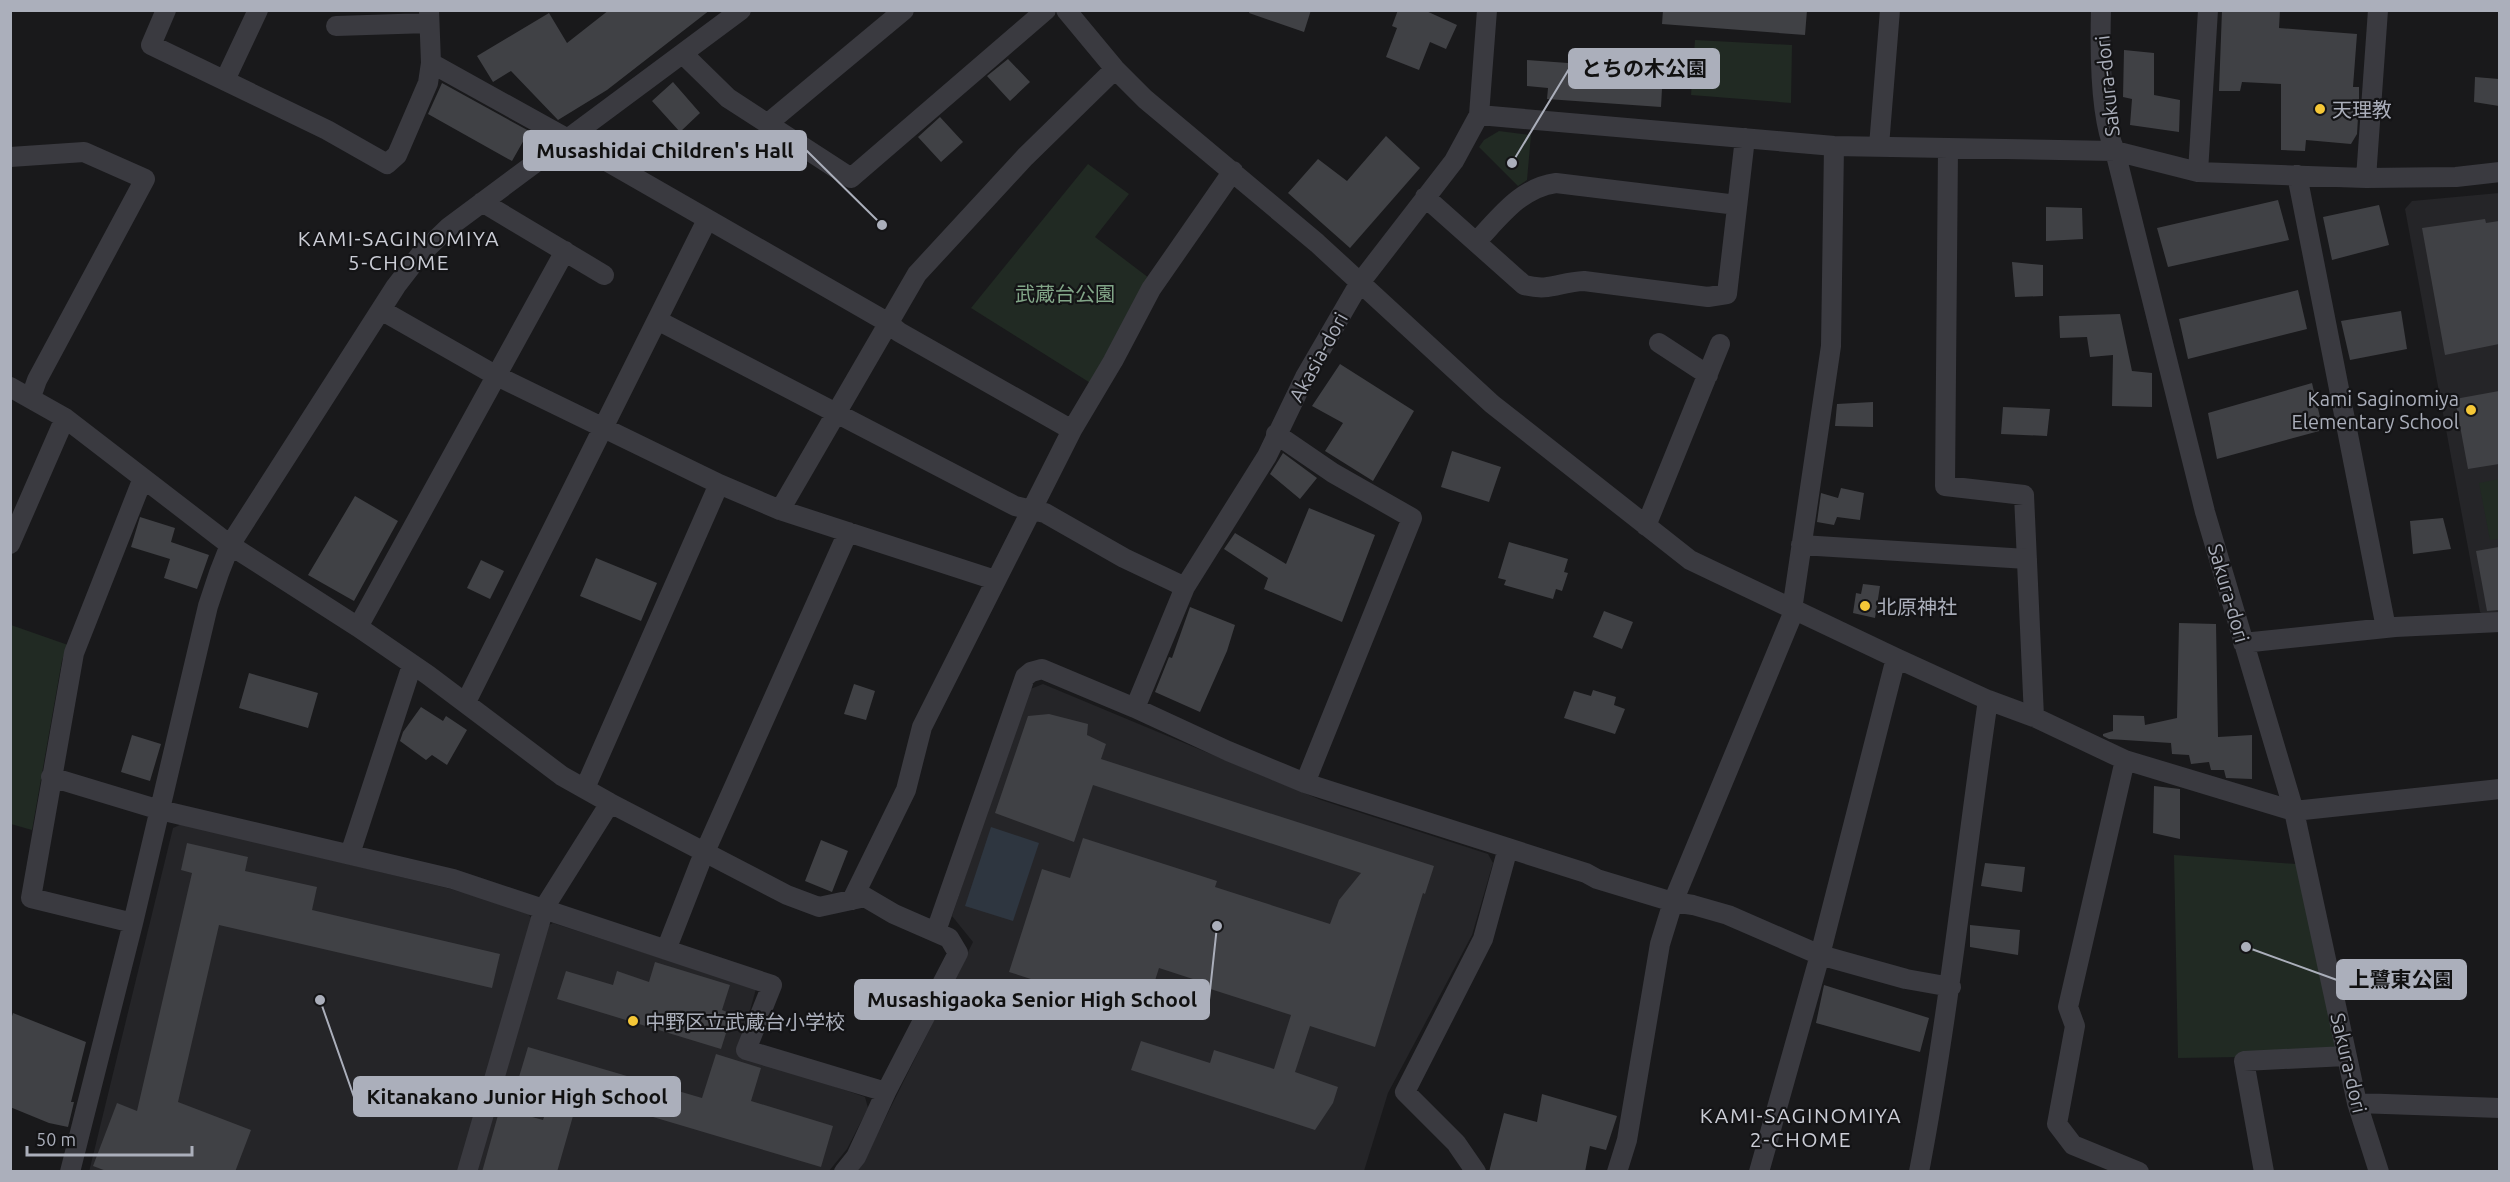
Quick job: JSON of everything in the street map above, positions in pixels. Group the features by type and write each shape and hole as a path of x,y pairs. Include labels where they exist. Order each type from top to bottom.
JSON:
{"street":[{"path":"166,10 151,45 327,130 387,164 397,155 428,83 429,16 336,26"},
{"path":"225,80 258,10"},
{"path":"70,1172 134,923 208,606 230,545 381,310 420,255 449,227 741,10"},
{"path":"767,124 904,10"},
{"path":"683,54 728,98 851,178 1046,10"},
{"path":"1066,10 1115,69 1145,99 1317,243 1492,404 1690,560 1793,611 1988,700 2034,717 2125,760 2294,811 2499,789"},
{"name":"Akasia-dori","path":"1135,708 1185,587 1267,456 1305,377 1359,284 1454,161 1479,115 1487,10"},
{"path":"1879,146 1890,10"},
{"name":"Sakura-dori","path":"2101,10 2100,43 2108,135 2115,151 2205,512 2294,811 2357,1103 2379,1172"},
{"path":"2198,172 2208,10"},
{"path":"2366,178 2378,10"},
{"path":"430,63 568,139 1072,430"},
{"path":"780,510 887,322 917,274 1025,157 1115,69"},
{"path":"1479,115 1834,146 2115,151 2198,172 2366,178 2456,177 2499,172"},
{"path":"1425,197 1524,285 1538,289 1551,288 1567,281 1584,281 1708,297 1727,294 1745,138"},
{"path":"1617,1172 1627,1140 1660,944 1673,902 1793,611 1831,346 1834,146"},
{"path":"1948,148 1945,486 2024,495 2034,717"},
{"path":"10,158 84,152 145,179 37,380 31,397"},
{"path":"852,900 906,790 922,727 1072,430 1113,361 1151,288 1233,171"},
{"path":"2297,175 2386,628"},
{"path":"1476,242 1518,198 1543,184 1556,183 1737,205"},
{"path":"482,202 604,275"},
{"path":"466,702 707,220"},
{"path":"358,627 565,251"},
{"path":"381,310 495,375 719,484 780,510 995,580"},
{"path":"657,320 1015,506 1045,513 1124,558 1185,587"},
{"path":"1659,343 1707,375"},
{"path":"1646,526 1720,344"},
{"path":"10,387 65,418 230,545 358,627 466,702 553,769 610,803 787,895 819,908 865,897 894,914 949,938 958,953 886,1092 856,1157 844,1172"},
{"path":"10,544 65,418"},
{"path":"1276,434 1333,473 1412,518 1305,783"},
{"path":"134,923 31,898 74,653 143,478"},
{"path":"585,788 719,484"},
{"path":"666,950 705,852 848,532"},
{"path":"1801,544 2027,559"},
{"path":"2243,643 2386,628 2499,622"},
{"path":"1759,1172 1820,955 1896,658"},
{"path":"350,854 412,665"},
{"path":"936,931 1025,677 1031,672 1042,669 1305,783 1673,902 1728,915 1820,955 1906,979 1951,987"},
{"path":"1919,1172 1951,987 1971,817 1988,700"},
{"path":"2125,760 2068,1007 2075,1026 2057,1125 2073,1145 2139,1172"},
{"path":"51,777 160,810 453,879 772,985 746,1050 886,1092"},
{"path":"467,1172 544,908 610,803"},
{"path":"1476,1172 1456,1143 1405,1092 1483,939 1508,848"},
{"path":"2264,1172 2244,1061 2346,1056"},
{"path":"2357,1103 2499,1108"}],"shaded area":[{"name":"Kami Saginomiya Elementary School","path":"2499,193 2499,618 2488,618 2480,612 2405,209 2412,201"},
{"path":"1043,684 1321,800 1488,854 1493,863 1472,935 1388,1093 1364,1171 857,1172 973,942 952,916 1028,690"},
{"path":"182,824 451,889 527,912 532,919 459,1171 89,1172 173,828"},
{"path":"991,827 1039,843 1013,921 965,906"},
{"name":"中野区立武蔵台小学校","path":"553,923 756,989 738,1053 865,1097 868,1108 847,1149 829,1171 475,1172 547,926"}],"green space":[{"path":"1695,40 1792,45 1791,103 1691,95"},
{"path":"1499,131 1531,135 1527,180 1518,186 1479,147 1484,140"},
{"name":"武蔵台公園","path":"1088,164 1129,194 1095,237 1149,278 1092,384 971,308"},
{"path":"2499,479 2499,539 2490,540 2479,483"},
{"path":"11,625 68,645 62,660 32,830 11,824"},
{"path":"2174,855 2296,864 2339,1050 2240,1057 2178,1058"}],"building":[{"path":"609,10 710,10 607,90 558,120 511,71 493,82 477,56 549,13 567,43"},
{"path":"1250,10 1311,10 1304,32 1249,13"},
{"path":"1398,10 1424,10 1457,25 1446,49 1430,42 1419,70 1386,57 1397,28 1392,26"},
{"path":"1663,10 1807,10 1805,35 1662,24"},
{"path":"2222,10 2280,10 2279,28 2357,34 2353,87 2359,87 2359,101 2357,134 2351,144 2306,140 2305,151 2281,150 2281,84 2242,82 2240,91 2219,91"},
{"path":"2124,50 2154,53 2154,95 2180,100 2179,132 2130,125 2132,99 2123,97"},
{"path":"1008,59 1030,82 1010,101 987,76"},
{"path":"1527,60 1663,70 1661,107 1547,99 1548,88 1527,86"},
{"path":"2475,77 2499,79 2499,106 2474,102"},
{"path":"673,82 700,113 680,132 652,101"},
{"path":"442,83 529,131 512,161 428,114"},
{"path":"940,117 963,142 941,162 918,137"},
{"path":"1386,136 1420,168 1350,248 1288,193 1318,159 1347,181"},
{"path":"2278,200 2289,240 2168,267 2157,228"},
{"path":"2379,205 2389,245 2332,260 2323,217"},
{"path":"2046,207 2082,208 2083,239 2046,241"},
{"path":"2485,219 2486,223 2499,221 2499,344 2445,355 2422,228"},
{"path":"2012,262 2043,265 2043,296 2015,297"},
{"path":"2298,290 2307,329 2188,359 2179,319"},
{"path":"2401,311 2407,349 2350,360 2341,321"},
{"path":"2120,314 2132,371 2152,373 2152,407 2112,406 2113,355 2090,357 2087,337 2060,338 2059,316"},
{"path":"1340,364 1414,411 1373,481 1325,451 1343,423 1312,406"},
{"path":"2312,383 2323,430 2217,459 2208,413"},
{"path":"2499,391 2499,464 2468,469 2455,399"},
{"path":"1873,402 1873,427 1835,426 1837,404"},
{"path":"2003,407 2050,409 2047,436 2001,434"},
{"path":"1452,451 1501,467 1489,502 1441,487"},
{"path":"1283,453 1317,478 1300,499 1270,474"},
{"path":"1841,488 1864,493 1860,520 1837,517 1834,525 1817,522 1821,493 1838,498"},
{"path":"355,496 398,521 354,601 308,575"},
{"path":"1309,508 1375,535 1342,622 1264,589 1268,578 1224,549 1235,533 1286,564"},
{"path":"140,517 175,528 171,542 209,555 197,589 164,578 170,559 131,547"},
{"path":"2443,518 2451,549 2413,554 2410,521"},
{"path":"1509,542 1568,559 1564,572 1568,573 1562,591 1556,589 1553,599 1504,585 1506,580 1498,578"},
{"path":"2499,547 2499,610 2487,611 2476,551"},
{"path":"596,558 657,583 641,621 580,596"},
{"path":"481,560 504,571 490,599 467,588"},
{"name":"北原神社","path":"1863,584 1880,586 1875,618 1853,613 1856,593 1861,594"},
{"path":"1190,607 1235,625 1227,651 1200,712 1155,692 1169,657 1172,658"},
{"path":"1604,611 1633,622 1622,649 1593,637"},
{"path":"2179,623 2216,624 2218,737 2252,735 2252,779 2226,778 2224,770 2211,770 2209,762 2191,764 2189,755 2172,754 2171,743 2109,739 2103,736 2113,731 2113,715 2144,716 2145,725 2177,718"},
{"path":"249,673 318,693 308,728 239,708"},
{"path":"854,684 875,691 866,720 844,714"},
{"path":"1593,690 1616,697 1614,705 1625,709 1615,734 1564,718 1574,691 1591,696"},
{"path":"421,707 443,721 446,716 467,730 447,765 432,755 426,760 400,741 403,732"},
{"path":"1049,714 1088,724 1087,735 1106,744 1101,759 1434,866 1425,894 1423,893 1375,1047 1310,1026 1295,1072 1338,1087 1333,1103 1315,1130 1131,1070 1141,1041 1210,1063 1214,1050 1274,1069 1291,1015 1198,985 1199,981 1159,968 1144,1015 1009,972 1042,869 1070,878 1083,838 1217,881 1215,887 1330,924 1339,900 1361,873 1093,785 1074,842 995,813 1028,716"},
{"path":"132,735 161,744 150,781 121,772"},
{"path":"2154,786 2180,789 2180,839 2153,833"},
{"path":"821,840 848,851 832,892 805,881"},
{"path":"187,843 248,857 245,871 317,887 312,910 500,954 492,988 219,925 178,1102 251,1130 235,1172 109,1172 93,1166 117,1103 137,1111 192,873 181,870"},
{"path":"1985,863 2025,867 2022,892 1981,886"},
{"path":"1970,925 2020,930 2018,955 1970,947"},
{"path":"655,962 730,985 722,1010 732,1014 721,1049 557,999 566,971 613,985 617,971 649,982"},
{"path":"1824,985 1929,1018 1920,1052 1816,1023"},
{"path":"13,1013 86,1042 71,1102 74,1102 68,1127 49,1123 10,1107 10,1023"},
{"path":"528,1047 702,1098 716,1054 761,1068 751,1101 833,1126 821,1167 579,1095 557,1172 482,1172 500,1108 543,1120 554,1087 519,1077"},
{"path":"1542,1094 1617,1116 1606,1150 1590,1146 1585,1172 1489,1172 1504,1113 1537,1122"}],"place":[{"name":"天理教","path":"2320,109"},
{"name":"とちの木公園","path":"1512,163"},
{"name":"Musashidai Children's Hall","path":"882,225"},
{"name":"Kami Saginomiya Elementary School","path":"2471,410"},
{"name":"北原神社","path":"1865,606"},
{"name":"Musashigaoka Senior High School","path":"1217,926"},
{"name":"上鷺東公園","path":"2246,947"},
{"name":"Kitanakano Junior High School","path":"320,1000"},
{"name":"中野区立武蔵台小学校","path":"633,1021"}],"district":[{"name":"KAMI-SAGINOMIYA 5-CHOME","path":"399,250"},
{"name":"KAMI-SAGINOMIYA 2-CHOME","path":"1801,1127"}]}
